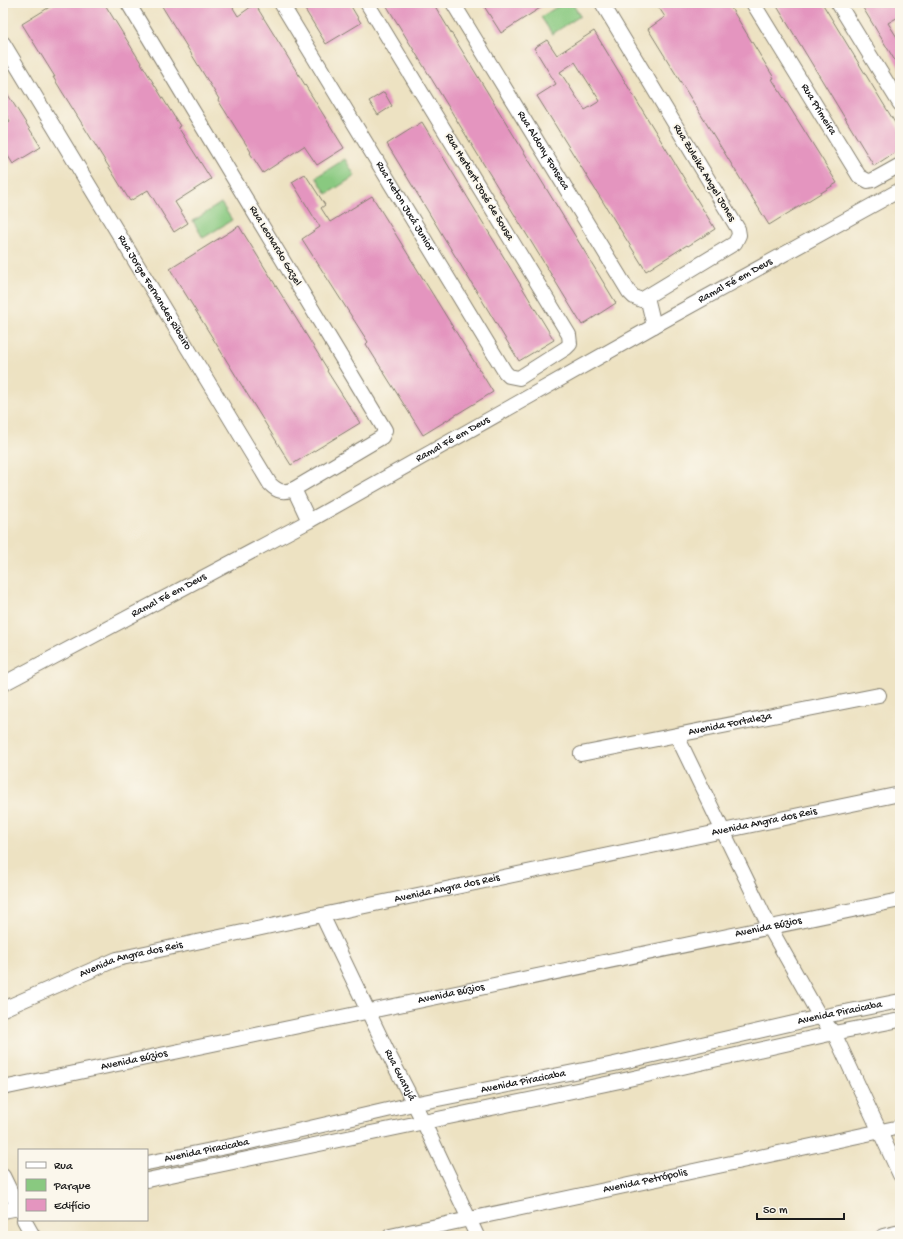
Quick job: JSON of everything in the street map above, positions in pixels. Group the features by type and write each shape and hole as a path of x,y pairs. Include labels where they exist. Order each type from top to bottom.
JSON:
{"street":[{"name":"Rua Leonardo Gazel","path":"128,3 385,430 382,437 294,489"},
{"name":"Rua Meton Jucá Junior","path":"281,3 505,372 509,376 519,378"},
{"name":"Rua Herbert José de Sousa","path":"367,3 569,335 570,344 566,348 519,378"},
{"name":"Rua Aldony Fonseca","path":"453,3 628,292 641,297"},
{"name":"Rua Zuleika Angel Jones","path":"602,3 738,229 739,235 735,243 641,297"},
{"name":"Rua Primeira","path":"753,3 859,176 868,180 873,180 900,165"},
{"path":"838,3 900,104"},
{"name":"Rua Jorge Fernandes Ribeiro","path":"3,43 270,484 277,491 284,492 294,489"},
{"name":"Ramal Fé em Deus","path":"3,684 309,521 654,326 900,190"},
{"path":"641,297 654,326"},
{"path":"519,378 530,397"},
{"path":"294,489 309,521"},
{"name":"Avenida Fortaleza","path":"582,754 879,695"},
{"path":"677,736 770,928 820,1017 834,1033 900,1175"},
{"name":"Avenida Angra dos Reis","path":"3,1009 117,959 900,794"},
{"name":"Avenida Búzios","path":"3,1088 900,900"},
{"name":"Rua Guarujá","path":"322,915 413,1104 423,1121 468,1220 477,1236"},
{"name":"Avenida Piracicaba","path":"148,1163 241,1144 413,1104 614,1064 820,1017 900,1001"},
{"name":"Avenida Piracicaba","path":"148,1180 423,1121 620,1081 834,1033 900,1020"},
{"name":"Avenida Petrópolis","path":"390,1236 900,1127"},
{"path":"3,1176 18,1207"},
{"path":"3,1211 18,1211"},
{"path":"25,1221 33,1236"},
{"path":"883,1236 900,1232"}],"green space":[{"path":"563,3 572,3 580,16 552,34 541,17"},
{"path":"345,159 355,176 327,194 316,177"},
{"path":"221,203 232,220 203,238 193,221"}],"building":[{"path":"56,3 104,3 211,179 175,202 188,223 174,232 148,190 130,201 22,24"},
{"path":"160,3 230,3 238,16 255,4 344,148 317,165 304,146 263,173"},
{"path":"301,3 349,3 361,23 326,44"},
{"path":"385,3 433,3 616,303 582,325"},
{"path":"482,3 548,3 501,33"},
{"path":"656,3 728,3 774,78 772,79 837,183 769,225 648,29 665,17"},
{"path":"775,3 822,3 900,131 900,149 874,166"},
{"path":"860,3 900,3 900,16 888,23 900,42 900,69"},
{"path":"594,31 715,229 646,271 537,96 556,84 534,48 547,40 557,55","holes":["575,62 600,101 585,110 560,72"]},
{"path":"3,87 41,147 13,164 3,148 3,126 10,121 3,110"},
{"path":"384,92 392,106 378,115 369,101"},
{"path":"422,122 554,340 519,361 387,144"},
{"path":"305,174 325,205 321,208 330,222 372,196 493,392 423,435 366,344 368,342 302,239 320,227 292,182"},
{"path":"239,226 360,423 291,465 170,269"}]}
